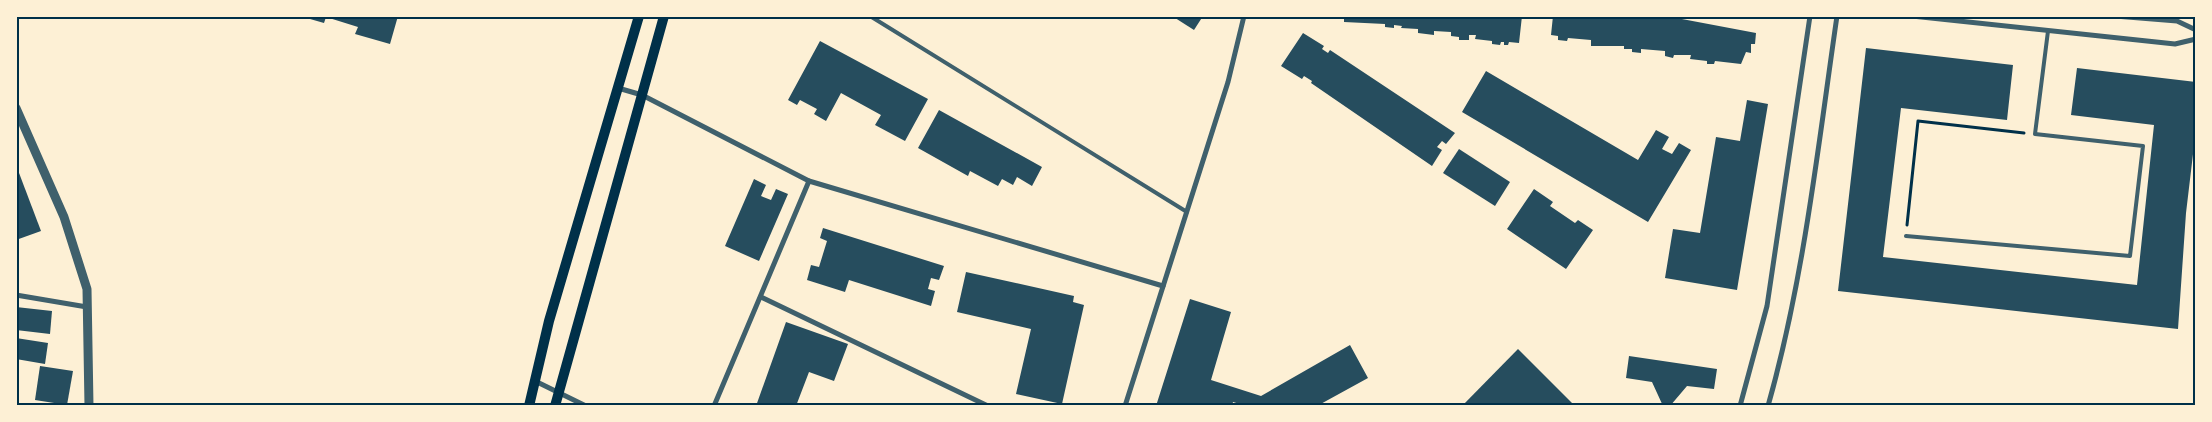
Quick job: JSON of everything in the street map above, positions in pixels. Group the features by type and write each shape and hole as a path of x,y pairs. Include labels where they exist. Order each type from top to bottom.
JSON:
{"main road":[{"path":"529,406 549,322 639,16"},
{"path":"555,406 664,16"}],"street":[{"path":"1125,406 1228,82 1244,16"},
{"path":"1740,406 1768,306 1810,16"},
{"path":"1768,406 1777,374 1802,256 1837,16"},
{"path":"1912,16 2175,44 2196,39"},
{"path":"2116,16 2177,21 2196,30"},
{"path":"617,88 642,95 809,181 1163,286"},
{"path":"16,108 64,217 87,289 89,406"},
{"path":"714,406 809,181"},
{"path":"16,295 87,308"},
{"path":"761,297 988,406"},
{"path":"535,381 586,406"}],"lane":[{"path":"870,16 1187,212"},
{"path":"1906,236 2130,256 2143,146 2035,134 2048,31"}],"path":[{"path":"1906,236 1918,121 2035,134"}],"building":[{"path":"311,16 398,16 390,44 355,34 358,27 326,17 324,23 310,19"},
{"path":"1172,16 1203,16 1194,30"},
{"path":"1344,16 1522,16 1519,43 1509,42 1508,45 1504,45 1504,42 1501,42 1500,45 1492,44 1492,41 1475,39 1476,35 1469,35 1469,40 1459,40 1459,37 1451,36 1451,32 1434,31 1434,35 1418,33 1418,29 1401,28 1402,26 1394,25 1394,28 1385,27 1385,24 1344,22"},
{"path":"1553,16 1666,16 1756,33 1755,44 1751,44 1751,53 1746,52 1741,64 1715,61 1714,64 1707,64 1707,61 1690,59 1691,55 1674,55 1673,58 1665,56 1665,51 1641,49 1641,53 1632,52 1632,49 1624,49 1624,46 1591,46 1591,40 1568,38 1567,41 1558,40 1558,36 1551,35"},
{"path":"1303,33 1324,46 1322,49 1328,53 1330,50 1455,133 1446,144 1442,141 1437,147 1442,150 1432,166 1311,83 1312,81 1304,76 1302,79 1281,66"},
{"path":"820,41 928,99 905,141 875,125 881,115 841,93 826,121 814,114 817,109 800,100 797,105 788,100"},
{"path":"1866,48 2013,65 2007,120 1901,108 1883,257 2137,285 2154,125 2071,115 2077,68 2196,82 2196,129 2186,213 2178,329 1838,291"},
{"path":"1486,71 1638,160 1656,130 1669,137 1662,149 1672,154 1679,143 1691,150 1648,222 1462,112"},
{"path":"1747,100 1768,104 1737,290 1665,278 1673,229 1700,233 1716,137 1740,141"},
{"path":"939,110 1042,167 1032,186 1017,177 1013,185 1002,179 998,186 970,171 968,176 918,148"},
{"path":"1459,149 1510,182 1495,206 1443,173"},
{"path":"16,165 41,231 16,240"},
{"path":"754,179 766,185 761,196 771,200 776,189 788,194 759,261 725,246"},
{"path":"1534,189 1553,202 1550,206 1575,223 1578,220 1593,230 1566,269 1507,229"},
{"path":"823,228 944,266 939,280 931,278 928,289 935,291 931,306 849,280 845,292 807,280 811,265 819,267 827,241 820,238"},
{"path":"966,272 1074,296 1073,302 1084,305 1062,404 1016,394 1031,329 957,312"},
{"path":"1190,299 1231,312 1211,380 1261,396 1350,345 1368,378 1317,406 1246,406 1233,402 1232,406 1156,406"},
{"path":"16,307 52,311 50,334 16,330"},
{"path":"786,322 848,344 834,381 809,372 796,406 756,406"},
{"path":"16,338 48,343 45,364 16,359"},
{"path":"1518,349 1575,406 1462,406"},
{"path":"1629,356 1717,369 1714,389 1687,386 1670,406 1663,406 1652,382 1626,378"},
{"path":"40,366 73,371 67,405 35,400"}]}
